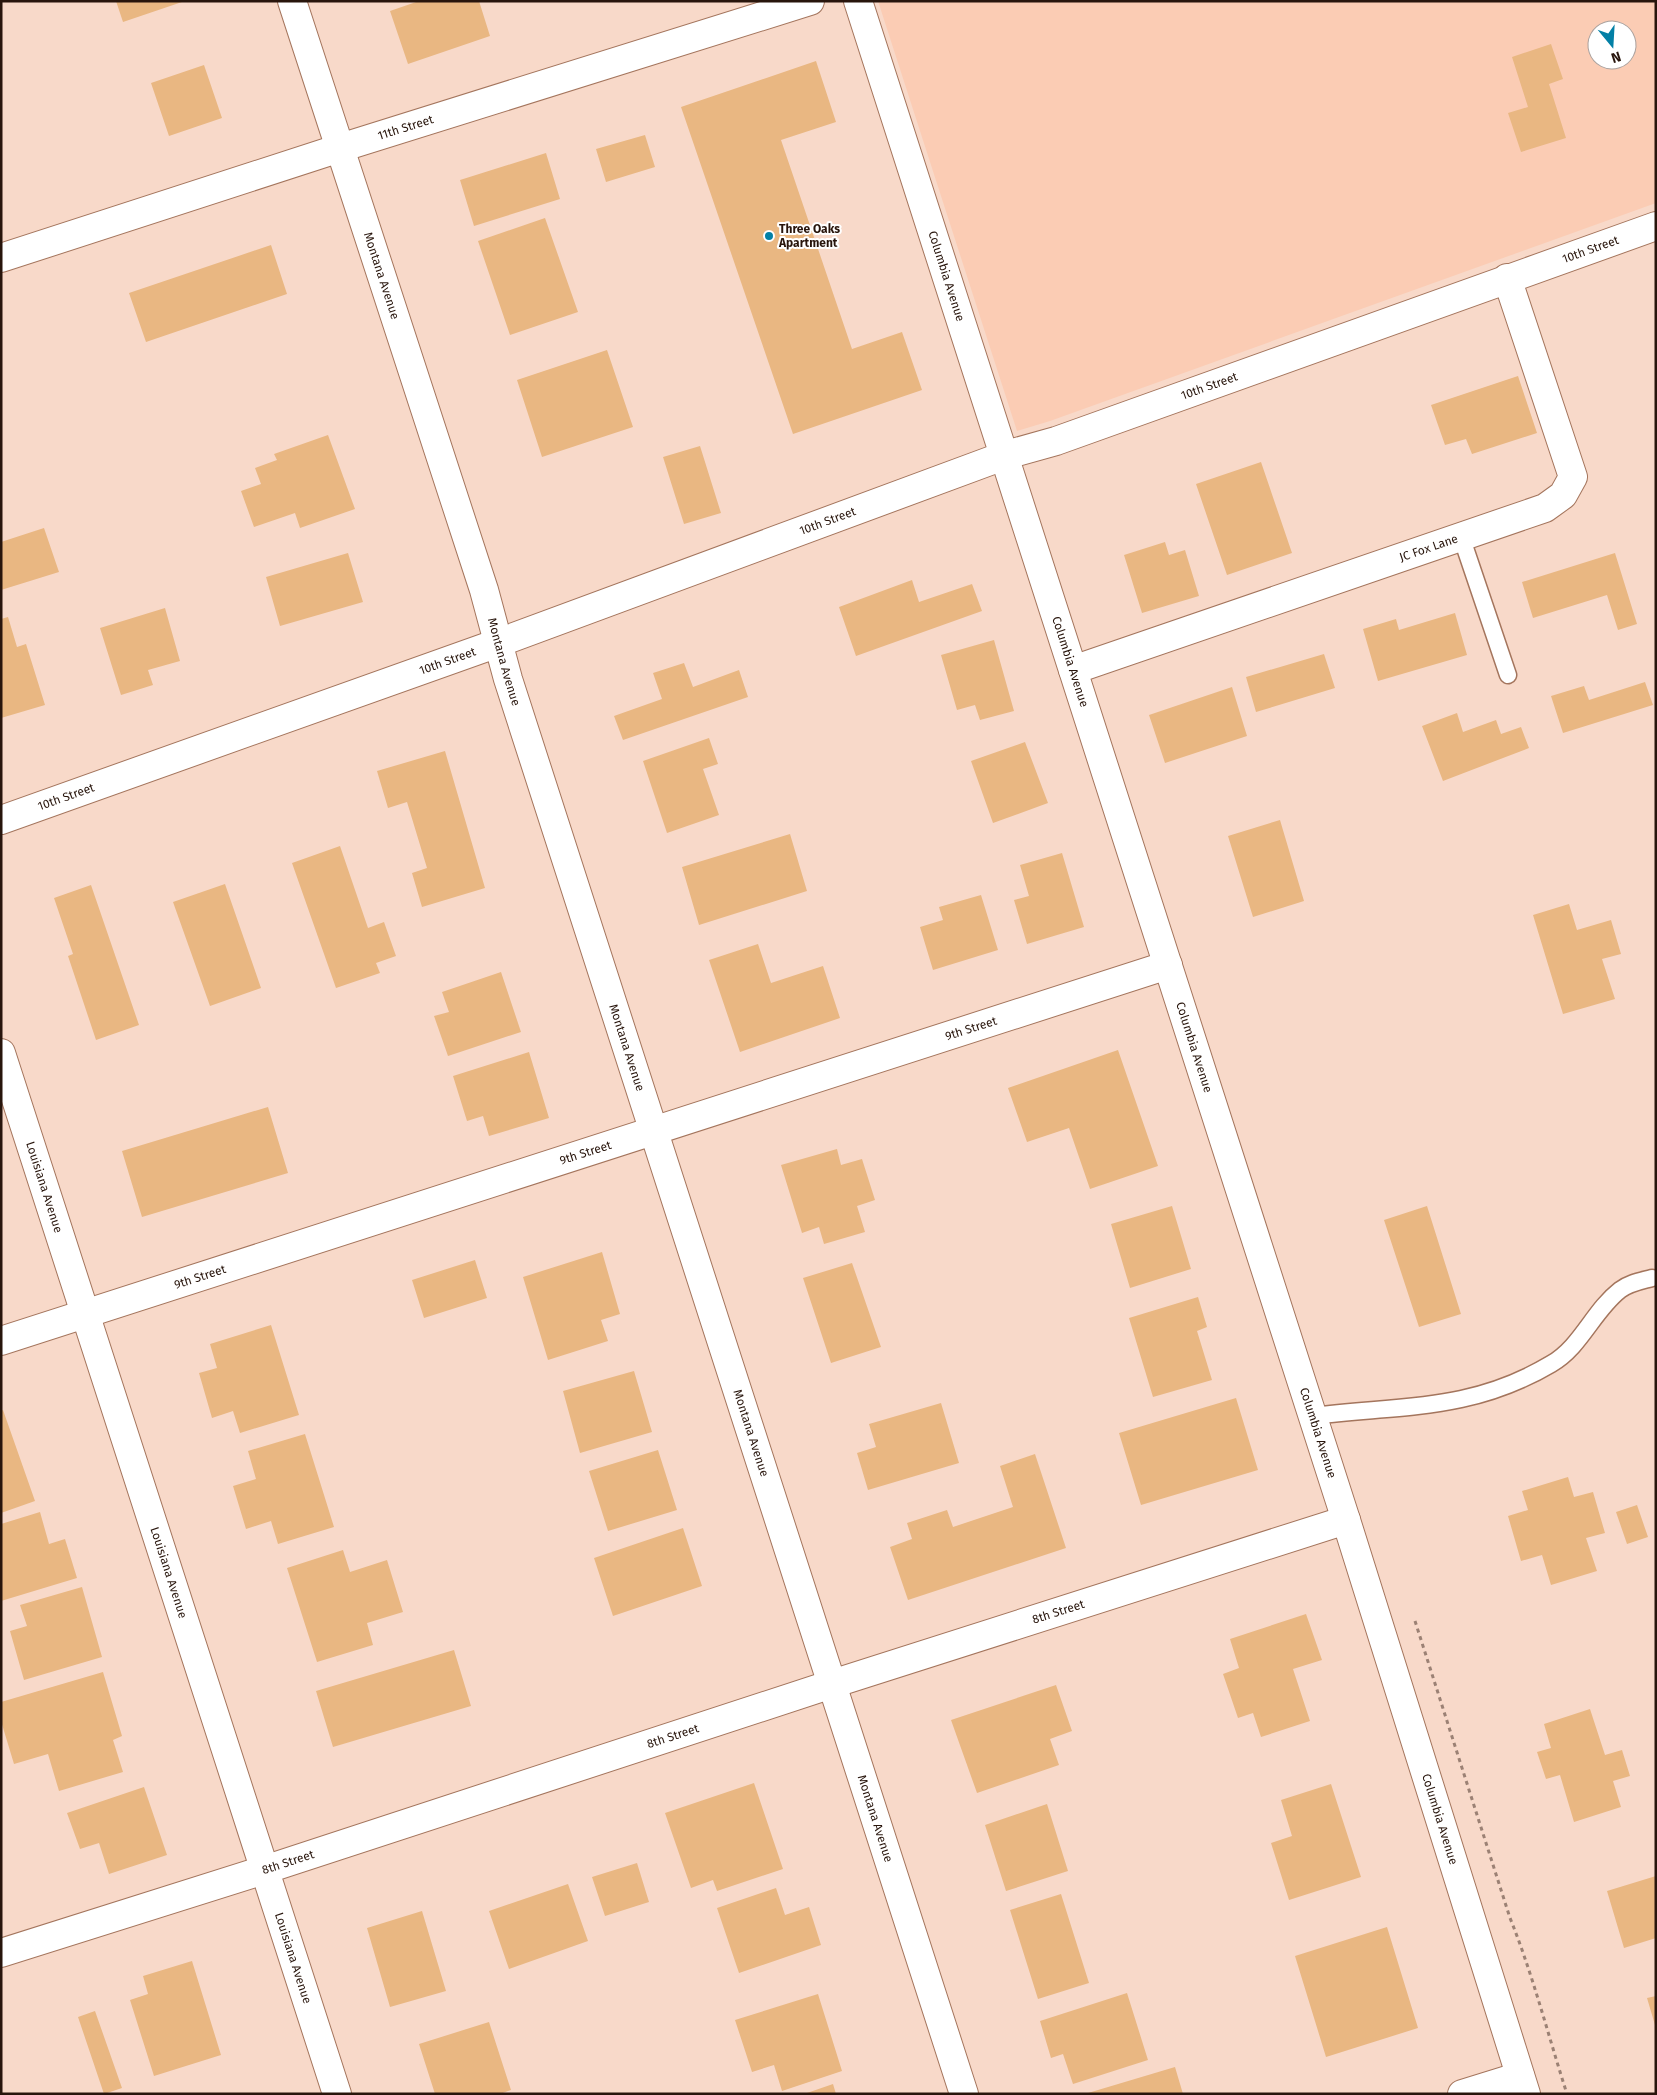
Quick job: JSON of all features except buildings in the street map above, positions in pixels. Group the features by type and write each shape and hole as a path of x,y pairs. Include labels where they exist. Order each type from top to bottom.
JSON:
{"street":[{"name":"Montana Avenue","path":"292,1 484,590 498,643 964,2094"},
{"name":"11th Street","path":"1,258 340,148 810,1"},
{"name":"Columbia Avenue","path":"858,1 1006,455 1313,1416 1523,2085"},
{"name":"10th Street","path":"1,820 498,643 1006,455 1056,441 1656,226"},
{"name":"JC Fox Lane","path":"1074,670 1544,508 1563,495 1573,477 1507,278"},
{"name":"9th Street","path":"1,1341 655,1132 1168,965"},
{"name":"Louisiana Avenue","path":"1,1053 87,1314 337,2094"},
{"name":"8th Street","path":"1,1952 264,1870 832,1684 1346,1520"},
{"path":"1462,2094 1523,2085"}],"lane":[{"path":"1461,536 1508,675"},
{"path":"1313,1416 1441,1404 1473,1397 1508,1386 1551,1364 1569,1352 1620,1290 1632,1283 1652,1278"}],"path":[{"path":"1413,1615 1510,1918 1528,1961 1538,2005 1567,2094"}],"shaded area":[{"path":"878,1 1656,1 1656,203 1050,421 1017,431"}],"place":[{"name":"Three Oaks Apartment","path":"769,236"}]}
